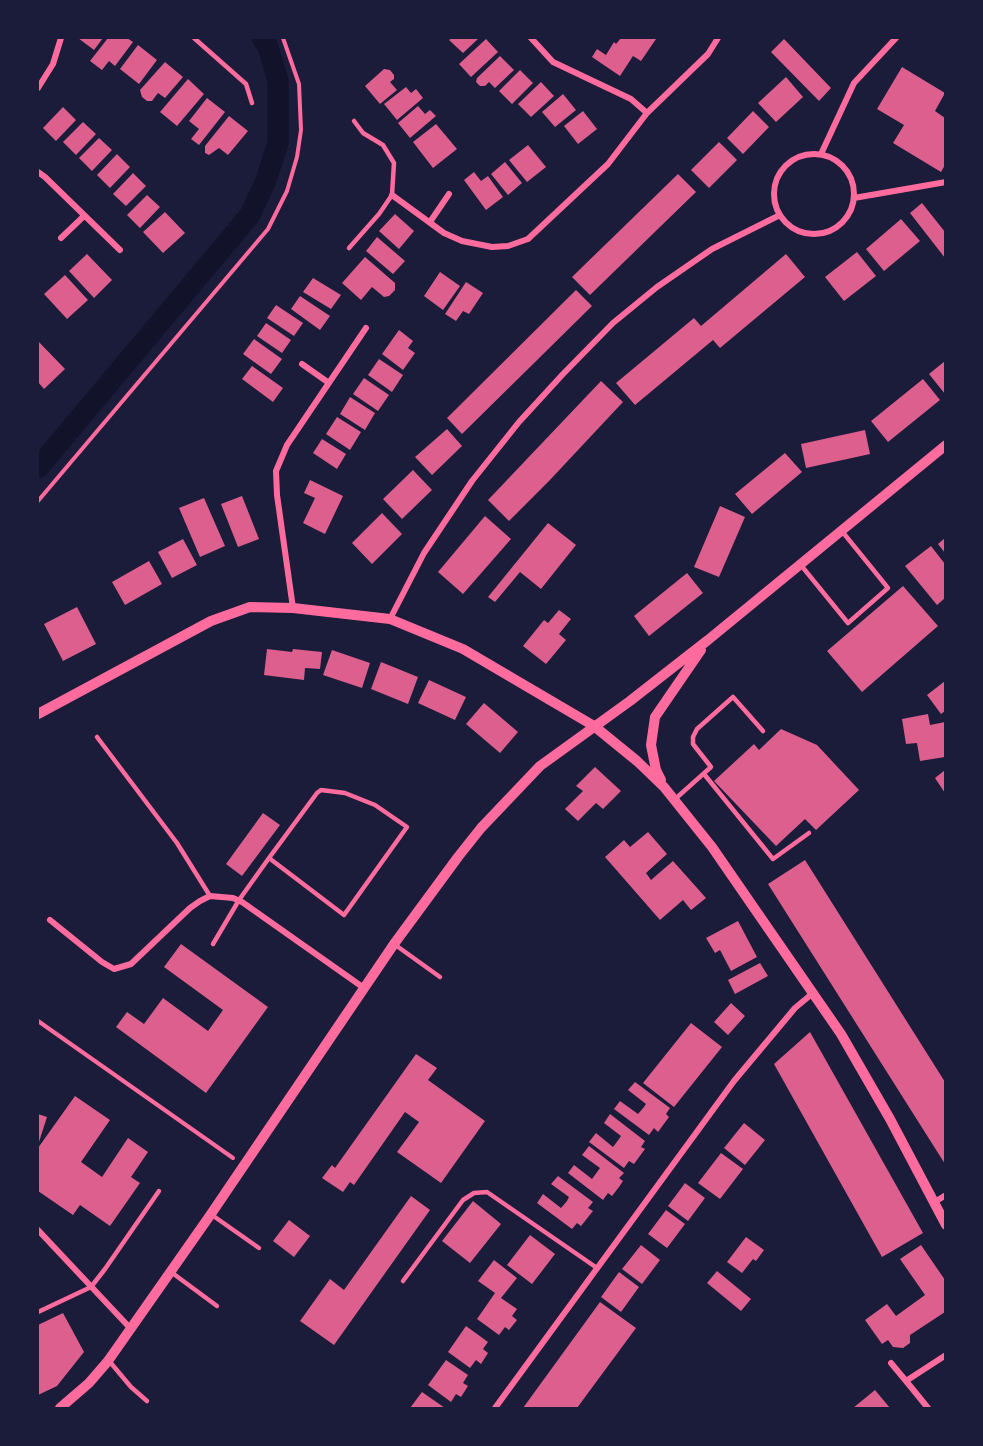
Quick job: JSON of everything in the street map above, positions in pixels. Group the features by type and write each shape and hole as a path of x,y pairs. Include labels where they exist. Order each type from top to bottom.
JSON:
{"street":[{"path":"38,88 53,64 61,38"},
{"path":"531,38 553,62 631,99 647,113"},
{"path":"392,195 444,233 473,244 492,247 508,246 528,239 608,164 647,113 708,54 718,38"},
{"path":"821,154 854,84 896,38"},
{"path":"809,153 821,154 833,158 850,174 854,186 854,198 850,211 842,223 831,231 817,234 803,233 778,216 773,195 774,183 779,172 797,156 809,153"},
{"path":"38,172 120,250"},
{"path":"854,198 945,182"},
{"path":"430,222 449,194"},
{"path":"61,238 84,216"},
{"path":"390,619 424,553 472,481 519,422 563,374 613,323 657,287 712,249 778,216"},
{"path":"293,608 277,495 276,471 287,445 366,328"},
{"path":"302,364 329,383"},
{"path":"60,1408 89,1383 108,1361 244,1166 394,944 481,828 540,766 630,701 708,640 945,446"},
{"path":"38,714 211,621 250,607 293,608 390,619 463,649 594,726 637,760 664,787 712,847 841,1034 890,1119 945,1225"},
{"path":"664,787 656,770 651,745 655,717 708,640"},
{"path":"50,920 114,969 131,964 190,908 210,896 220,896 238,900 364,989"},
{"path":"495,1408 734,1081 795,1008 813,993"},
{"path":"933,1203 945,1195"},
{"path":"38,1230 131,1329"},
{"path":"906,1382 945,1354"},
{"path":"891,1363 928,1408"}],"lane":[{"path":"194,38 246,84 252,102"},
{"path":"349,248 379,214 392,195 394,162 383,145 363,133 354,121"},
{"path":"800,564 848,623 888,588 841,530"},
{"path":"674,800 711,767 695,750 693,737 697,729 733,697 763,731"},
{"path":"97,737 177,843 210,896"},
{"path":"704,774 772,859 809,833"},
{"path":"213,944 238,900 269,858 321,790 345,794 375,805 407,827 344,915 269,858"},
{"path":"394,944 440,977"},
{"path":"38,1312 90,1287 159,1191"},
{"path":"403,1281 463,1200 474,1193 487,1192 597,1268"},
{"path":"211,1214 259,1248"},
{"path":"171,1272 217,1306"},
{"path":"108,1361 147,1401"}],"path":[{"path":"38,501 268,229 287,190 297,157 301,130 299,84 283,38"},
{"path":"38,1021 244,1166"}],"building":[{"path":"78,38 103,38 94,50"},
{"path":"108,38 127,38 133,42 115,66 109,61 102,70 90,61"},
{"path":"479,38 463,53 449,40"},
{"path":"621,38 656,39 641,61 633,56 620,76 592,57 597,49 606,55 614,42 616,44"},
{"path":"486,39 498,52 471,77 459,64"},
{"path":"784,39 831,88 819,101 771,52"},
{"path":"138,45 157,60 139,84 120,69"},
{"path":"500,56 514,70 495,88 489,82 485,86 480,86 476,82 477,78"},
{"path":"165,62 183,77 165,98 158,93 152,101 147,101 142,97 140,90"},
{"path":"902,67 945,93 935,111 945,118 945,165 941,172 893,143 904,125 877,109"},
{"path":"384,69 390,70 394,75 394,79 390,82 397,90 380,104 365,86"},
{"path":"520,70 533,83 512,104 499,91"},
{"path":"786,77 803,97 776,122 758,103"},
{"path":"188,79 204,94 177,126 160,112"},
{"path":"541,82 554,96 531,117 518,104"},
{"path":"406,87 411,93 416,89 423,98 397,120 384,104"},
{"path":"563,94 576,110 555,127 542,112"},
{"path":"207,98 225,112 199,145 191,139 199,129 189,121"},
{"path":"418,106 425,114 430,110 436,116 410,138 398,123"},
{"path":"63,107 76,120 56,141 43,128"},
{"path":"583,111 597,129 578,144 564,126"},
{"path":"753,111 769,127 743,154 727,138"},
{"path":"229,116 248,131 228,155 219,148 209,155 205,153 205,146"},
{"path":"83,122 96,134 76,155 63,142"},
{"path":"436,124 457,149 433,168 413,142"},
{"path":"99,138 112,150 92,171 79,158"},
{"path":"719,142 737,160 709,188 691,170"},
{"path":"528,145 546,167 527,182 509,160"},
{"path":"117,154 130,167 110,188 97,175"},
{"path":"505,162 522,183 508,195 491,174"},
{"path":"474,172 481,181 488,176 503,197 486,210 464,180"},
{"path":"133,173 146,186 126,206 113,194"},
{"path":"678,174 696,192 590,295 572,277"},
{"path":"147,195 160,207 140,228 127,215"},
{"path":"922,203 945,232 945,258 910,213"},
{"path":"165,212 185,233 163,253 143,232"},
{"path":"395,214 414,231 399,249 379,231"},
{"path":"901,219 920,241 884,271 866,249"},
{"path":"377,237 405,261 393,274 366,251"},
{"path":"857,252 876,276 844,301 825,277"},
{"path":"87,254 112,280 94,298 69,271"},
{"path":"786,254 805,277 720,348 713,340 635,405 616,383 694,318 701,326"},
{"path":"365,257 395,283 395,290 389,296 384,297 372,287 361,300 342,283"},
{"path":"440,272 460,286 443,310 424,296"},
{"path":"65,275 88,300 67,319 44,294"},
{"path":"313,278 341,295 331,309 303,292"},
{"path":"466,282 483,293 469,314 463,311 456,321 445,314"},
{"path":"576,290 592,306 462,434 447,418"},
{"path":"300,296 330,316 320,330 291,309"},
{"path":"276,305 303,323 294,336 267,318"},
{"path":"266,323 291,340 282,353 257,336"},
{"path":"399,330 413,341 408,348 415,353 403,370 382,354"},
{"path":"254,339 282,359 271,374 243,354"},
{"path":"38,341 65,369 44,389 38,382"},
{"path":"379,359 403,375 392,392 368,375"},
{"path":"945,361 945,394 929,374"},
{"path":"252,366 283,388 273,402 242,379"},
{"path":"364,378 389,395 378,411 353,394"},
{"path":"923,379 940,400 888,442 871,421"},
{"path":"601,381 623,402 509,521 488,500"},
{"path":"350,397 375,413 365,430 340,414"},
{"path":"337,417 361,432 350,450 326,434"},
{"path":"447,429 462,446 432,475 415,457"},
{"path":"865,430 870,454 806,468 801,444"},
{"path":"322,439 346,454 337,469 313,453"},
{"path":"785,453 802,472 752,514 735,494"},
{"path":"413,470 432,490 402,519 383,499"},
{"path":"310,480 343,496 325,534 303,523 315,498 304,493"},
{"path":"242,496 259,539 238,547 221,504"},
{"path":"204,498 225,546 200,557 179,508"},
{"path":"720,506 745,517 719,577 694,567"},
{"path":"382,513 402,534 372,564 352,543"},
{"path":"485,516 511,539 463,594 438,572"},
{"path":"548,523 576,545 541,589 520,572 495,602 488,597"},
{"path":"945,538 945,553 938,544"},
{"path":"183,539 197,565 172,578 158,552"},
{"path":"931,546 945,564 945,598 937,605 905,566"},
{"path":"149,561 162,584 125,605 112,582"},
{"path":"687,573 703,593 649,636 634,616"},
{"path":"903,586 938,626 862,692 827,651"},
{"path":"77,607 96,644 63,661 44,624"},
{"path":"559,610 571,619 559,634 566,640 546,664 523,646 544,620 548,623"},
{"path":"267,649 322,652 320,669 305,668 304,680 264,675"},
{"path":"332,650 370,663 362,688 323,675"},
{"path":"381,662 418,677 408,704 371,689"},
{"path":"429,680 466,697 455,720 418,703"},
{"path":"945,681 945,711 941,714 927,695"},
{"path":"484,703 518,732 500,753 466,724"},
{"path":"928,714 930,725 945,722 945,757 920,761 917,743 906,744 902,719"},
{"path":"781,729 817,745 859,790 816,830 805,819 776,846 714,781 754,744 759,750"},
{"path":"595,767 621,791 603,809 596,803 578,821 565,809 583,791 576,786"},
{"path":"945,770 945,793 935,778"},
{"path":"263,813 280,825 242,876 226,864"},
{"path":"648,832 667,854 646,873 651,880 673,861 706,898 691,910 683,900 660,920 605,857 624,840 630,847"},
{"path":"805,860 945,1082 945,1164 768,884"},
{"path":"738,921 757,957 731,971 720,950 715,953 706,938"},
{"path":"181,944 268,1007 206,1093 116,1027 127,1012 144,1024 163,998 208,1031 223,1010 164,967"},
{"path":"760,963 768,976 735,994 728,980"},
{"path":"731,1003 745,1016 728,1035 714,1022"},
{"path":"691,1023 722,1047 674,1107 643,1083"},
{"path":"810,1032 923,1233 882,1257 774,1064"},
{"path":"416,1054 437,1068 428,1080 485,1121 441,1183 397,1152 419,1122 405,1112 354,1185 350,1182 343,1192 322,1178 332,1165 335,1168"},
{"path":"635,1082 670,1108 666,1114 669,1117 658,1132 654,1128 649,1135 614,1109 620,1101 638,1114 644,1107 646,1104 628,1090"},
{"path":"75,1096 110,1120 81,1162 102,1177 128,1138 148,1152 131,1177 140,1183 110,1226 80,1205 73,1215 38,1191 38,1148"},
{"path":"38,1114 47,1117 38,1145"},
{"path":"610,1114 645,1141 641,1147 645,1149 634,1164 629,1161 624,1168 589,1142 596,1133 613,1147 619,1139 621,1136 604,1123"},
{"path":"744,1123 765,1140 745,1165 724,1148"},
{"path":"589,1146 624,1173 619,1178 623,1181 612,1196 608,1193 603,1200 568,1173 574,1165 592,1179 600,1168 582,1155"},
{"path":"721,1153 743,1169 720,1199 698,1183"},
{"path":"558,1176 593,1202 588,1208 593,1211 581,1226 577,1223 572,1229 537,1203 543,1194 561,1208 567,1201 569,1197 551,1184"},
{"path":"685,1183 705,1198 688,1221 668,1206"},
{"path":"411,1196 430,1210 334,1345 300,1321 330,1279 344,1290"},
{"path":"473,1201 501,1224 470,1263 442,1241"},
{"path":"666,1210 685,1224 667,1248 648,1234"},
{"path":"289,1220 310,1236 294,1257 273,1241"},
{"path":"530,1235 555,1254 532,1284 507,1265"},
{"path":"746,1237 764,1250 756,1261 753,1259 742,1273 727,1262"},
{"path":"641,1245 660,1260 642,1284 622,1269"},
{"path":"921,1245 945,1280 945,1312 910,1335 910,1343 903,1348 893,1347 888,1340 882,1344 865,1320 887,1304 896,1316 925,1295 900,1259"},
{"path":"494,1260 517,1278 501,1298 517,1309 512,1316 517,1320 509,1330 505,1327 499,1335 477,1319 495,1293 478,1281"},
{"path":"717,1271 751,1299 741,1311 707,1283"},
{"path":"619,1272 639,1287 621,1312 601,1297"},
{"path":"600,1302 636,1328 577,1408 523,1408"},
{"path":"63,1313 84,1352 57,1386 38,1395 38,1325"},
{"path":"466,1326 488,1342 483,1349 488,1353 481,1364 476,1360 470,1368 448,1352"},
{"path":"446,1360 468,1375 463,1383 468,1386 461,1397 456,1394 451,1402 428,1385"},
{"path":"875,1390 890,1408 853,1408"},
{"path":"422,1392 445,1408 410,1408"}],"waterway":[{"path":"38,468 250,215 266,180 278,143 278,81 268,47 262,38"}]}
